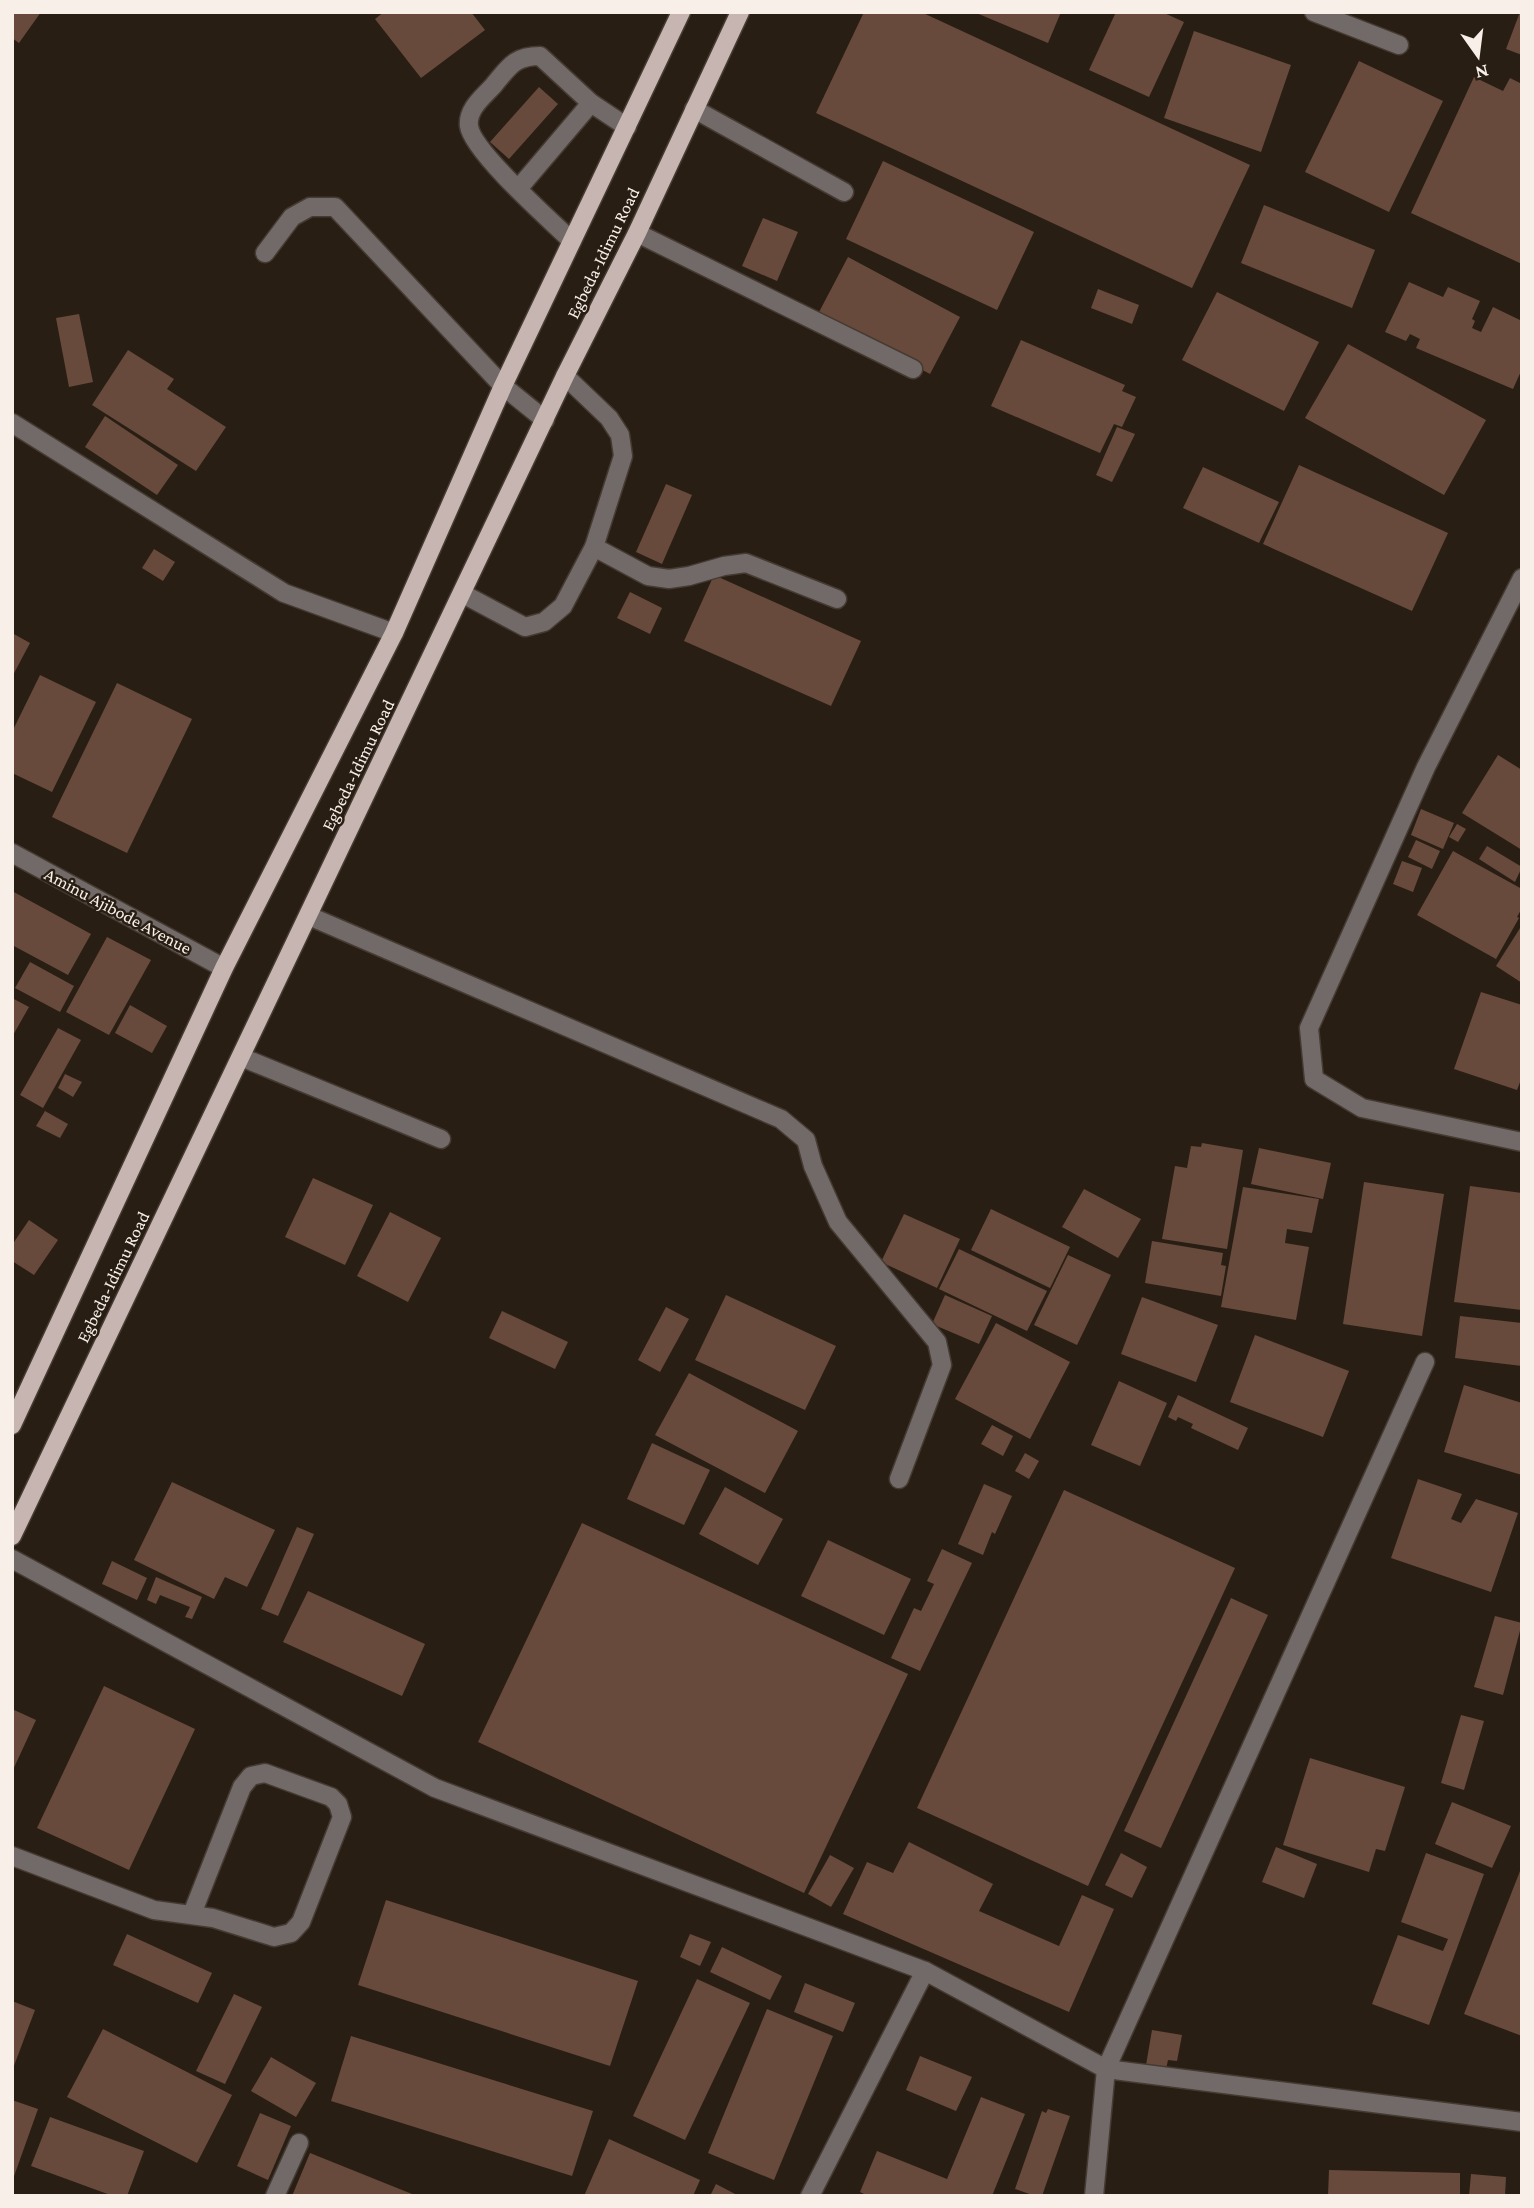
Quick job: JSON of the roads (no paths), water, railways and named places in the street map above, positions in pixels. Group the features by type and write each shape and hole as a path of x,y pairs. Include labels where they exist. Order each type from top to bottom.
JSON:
{"main road":[{"name":"Egbeda-Idimu Road","path":"12,1425 224,968 394,633 503,386 681,12"},
{"name":"Egbeda-Idimu Road","path":"12,1536 565,376 637,233 740,12"}],"street":[{"path":"1314,12 1399,45"},
{"path":"572,242 518,189 472,138 469,125 471,111 514,61 528,56 540,56 591,103 627,127"},
{"path":"518,189 591,103"},
{"path":"694,109 844,192"},
{"path":"265,253 292,217 310,207 335,207 503,386 545,420"},
{"path":"637,233 913,369"},
{"path":"463,594 525,627 544,622 563,606 594,547 623,456 620,435 609,418 565,376"},
{"path":"12,423 284,593 394,633"},
{"path":"594,547 648,576 669,579 746,563 837,599"},
{"path":"1522,578 1426,767 1309,1028 1314,1079 1362,1108 1522,1142"},
{"name":"Aminu Ajibode Avenue","path":"12,853 224,968"},
{"path":"309,916 780,1119 806,1140 838,1222 937,1342 942,1365 899,1479"},
{"path":"241,1057 441,1139"},
{"path":"1094,2196 1107,2069 1425,1362"},
{"path":"12,1559 435,1788 925,1971 1107,2069 1522,2122"},
{"path":"12,1856 154,1910 192,1914 274,1937 290,1933 301,1922 342,1817 338,1804 331,1797 265,1773 251,1776 242,1787 192,1914"},
{"path":"810,2196 925,1971"},
{"path":"275,2196 299,2143"}]}
